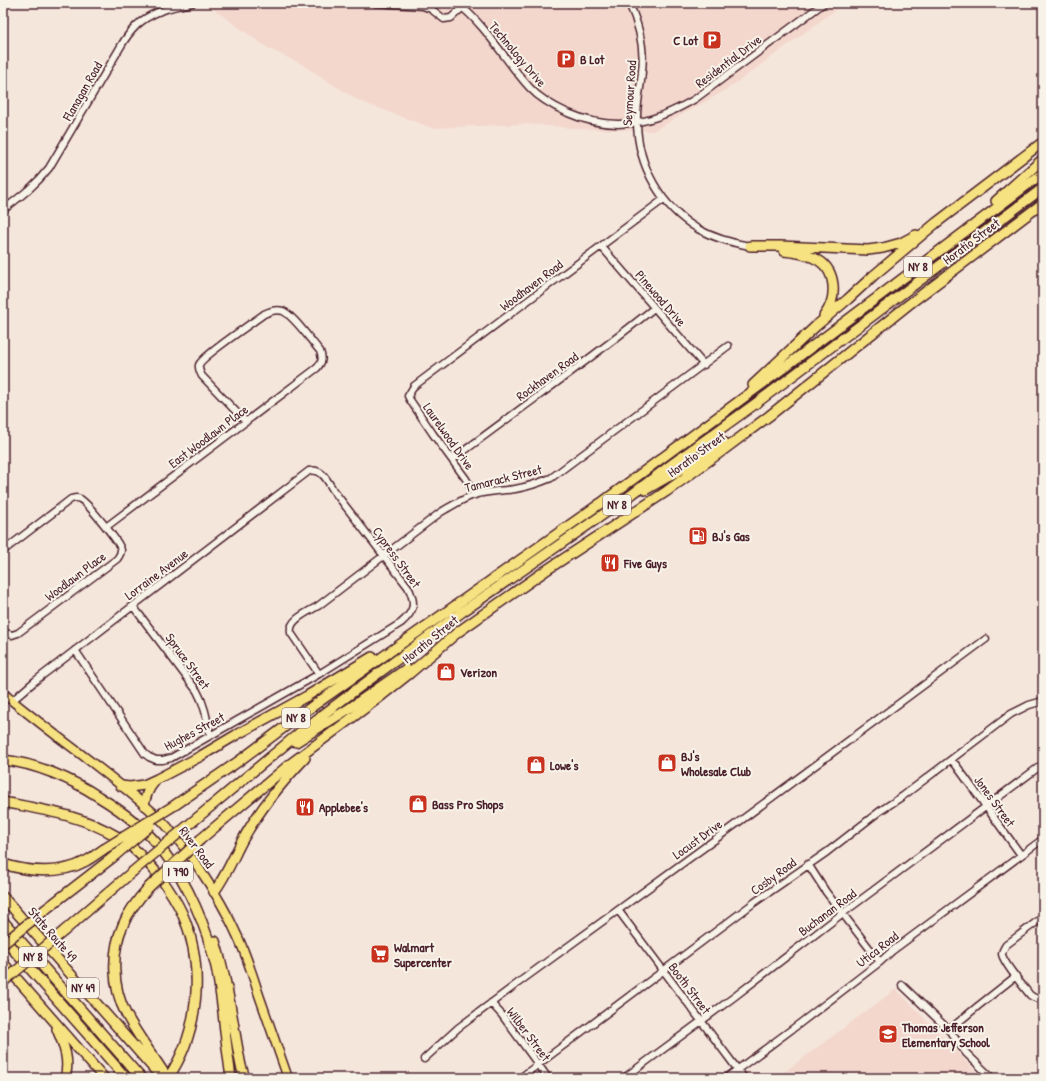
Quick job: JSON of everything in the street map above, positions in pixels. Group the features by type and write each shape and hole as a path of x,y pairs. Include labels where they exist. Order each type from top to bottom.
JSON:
{"highway":[{"path":"717,417 816,326 936,223 1043,142"},
{"path":"973,225 984,212 1043,159"},
{"name":"NY 8","path":"3,944 112,858 175,805 601,503 1043,173"},
{"name":"NY 8","path":"3,982 131,872 304,729 462,612 627,498 1043,188"},
{"name":"Horatio Street","path":"323,740 410,673 458,632 545,571 668,491 769,416 908,305 1043,203"},
{"path":"750,246 868,250 901,243 936,223"},
{"path":"750,246 803,254 820,261 826,267 831,276 834,294 831,305 816,326"},
{"path":"627,498 641,493 769,416"},
{"path":"121,786 130,787 144,785 157,779 307,696 417,632"},
{"path":"269,759 350,708 417,661 437,650"},
{"path":"3,802 85,820 120,838 135,849 152,866 171,893 182,913 190,934 194,950 197,990 191,1027 178,1061 167,1078 125,1013 117,989 115,959 117,945 123,925 132,909 149,887 201,839 290,764 323,740"},
{"path":"214,892 242,840 267,802 286,779 323,740"},
{"name":"I 790","path":"3,760 35,767 64,778 91,792 106,801 134,822 163,850 178,871 188,891 203,926 216,967 231,1078"},
{"path":"144,805 146,794 150,786 157,779"},
{"path":"3,864 17,869 33,871 56,870 72,867 86,861 175,805"},
{"path":"178,871 203,911 219,954 241,1066 246,1078"},
{"name":"State Route 49","path":"3,897 162,1078"},
{"path":"3,921 141,1078"},
{"path":"3,938 126,1078"},
{"path":"3,963 104,1078"},
{"path":"53,1020 64,1046 67,1061 66,1078"}],"main road":[{"name":"River Road","path":"3,693 144,805 160,819 194,860 222,904 237,934 288,1078"}],"street":[{"name":"Flanagan Road","path":"3,210 40,180 49,168 121,46 134,27 153,14 192,3"},
{"path":"375,3 423,6 444,19 451,18 463,7"},
{"name":"Technology Drive","path":"457,3 463,7 483,28 531,90 543,99 560,110 594,122 617,124 637,123"},
{"name":"Seymour Road","path":"630,3 641,35 643,53 637,107 637,123 640,148 649,176 656,188 678,214 699,229 732,243 750,246"},
{"name":"Residential Drive","path":"637,123 661,117 678,110 824,3"},
{"name":"Woodhaven Road","path":"412,389 664,198"},
{"name":"Pinewood Drive","path":"601,246 704,365"},
{"name":"Rockhaven Road","path":"452,460 625,332 654,308"},
{"name":"East Woodlawn Place","path":"106,527 246,422 317,368 322,361 320,351 295,322 282,311 271,311 264,314 202,360 199,364 201,375 246,422"},
{"name":"Tamarack Street","path":"320,674 291,633 290,629 297,620 318,606 441,512 475,495 485,492 515,489 538,484 551,478 728,346"},
{"name":"Laurelwood Drive","path":"412,389 408,396 410,400 466,479 475,495"},
{"name":"Cypress Street","path":"316,470 324,476 408,588 413,602 412,610 401,623 320,674"},
{"name":"Lorraine Avenue","path":"12,701 74,650 309,471 316,470"},
{"name":"Woodlawn Place","path":"3,551 71,499 76,498 85,502 106,527 120,546 121,550 117,559 18,633 12,635 3,630"},
{"name":"Spruce Street","path":"133,606 197,691 205,711 210,736"},
{"name":"Locust Drive","path":"424,1059 458,1028 986,639"},
{"name":"Hughes Street","path":"74,650 145,754 156,760 171,758 320,674"},
{"name":"Cosby Road","path":"520,1078 664,970 808,864 827,852 880,811 903,796 1011,714 1029,705 1043,701"},
{"name":"Jones Street","path":"951,760 1021,855"},
{"name":"Buchanan Road","path":"624,1078 1043,764"},
{"name":"Utica Road","path":"726,1078 799,1024 880,962 892,951 1043,839"},
{"path":"808,864 826,892 880,962"},
{"name":"Booth Street","path":"618,910 744,1078"},
{"path":"1043,917 1006,945 1003,949 1002,956 1030,995 1036,998 1043,998"},
{"path":"949,1030 1016,976"},
{"path":"902,985 949,1030 966,1053 992,1078"},
{"name":"Wilber Street","path":"492,1003 548,1078"}],"shaded area":[{"path":"208,3 845,3 728,89 653,131 582,129 525,124 432,128 359,101 301,64 269,49 213,9"},
{"name":"Thomas Jefferson Elementary School","path":"896,989 982,1078 776,1078"}],"place":[{"name":"C Lot","path":"712,40"},
{"name":"B Lot","path":"566,59"},
{"name":"BJ's Gas","path":"698,536"},
{"name":"Five Guys","path":"610,563"},
{"name":"Verizon","path":"446,672"},
{"name":"BJ's Wholesale Club","path":"667,763"},
{"name":"Lowe's","path":"536,765"},
{"name":"Bass Pro Shops","path":"418,804"},
{"name":"Applebee's","path":"305,807"},
{"name":"Walmart Supercenter","path":"380,954"},
{"name":"Thomas Jefferson Elementary School","path":"888,1034"}]}
